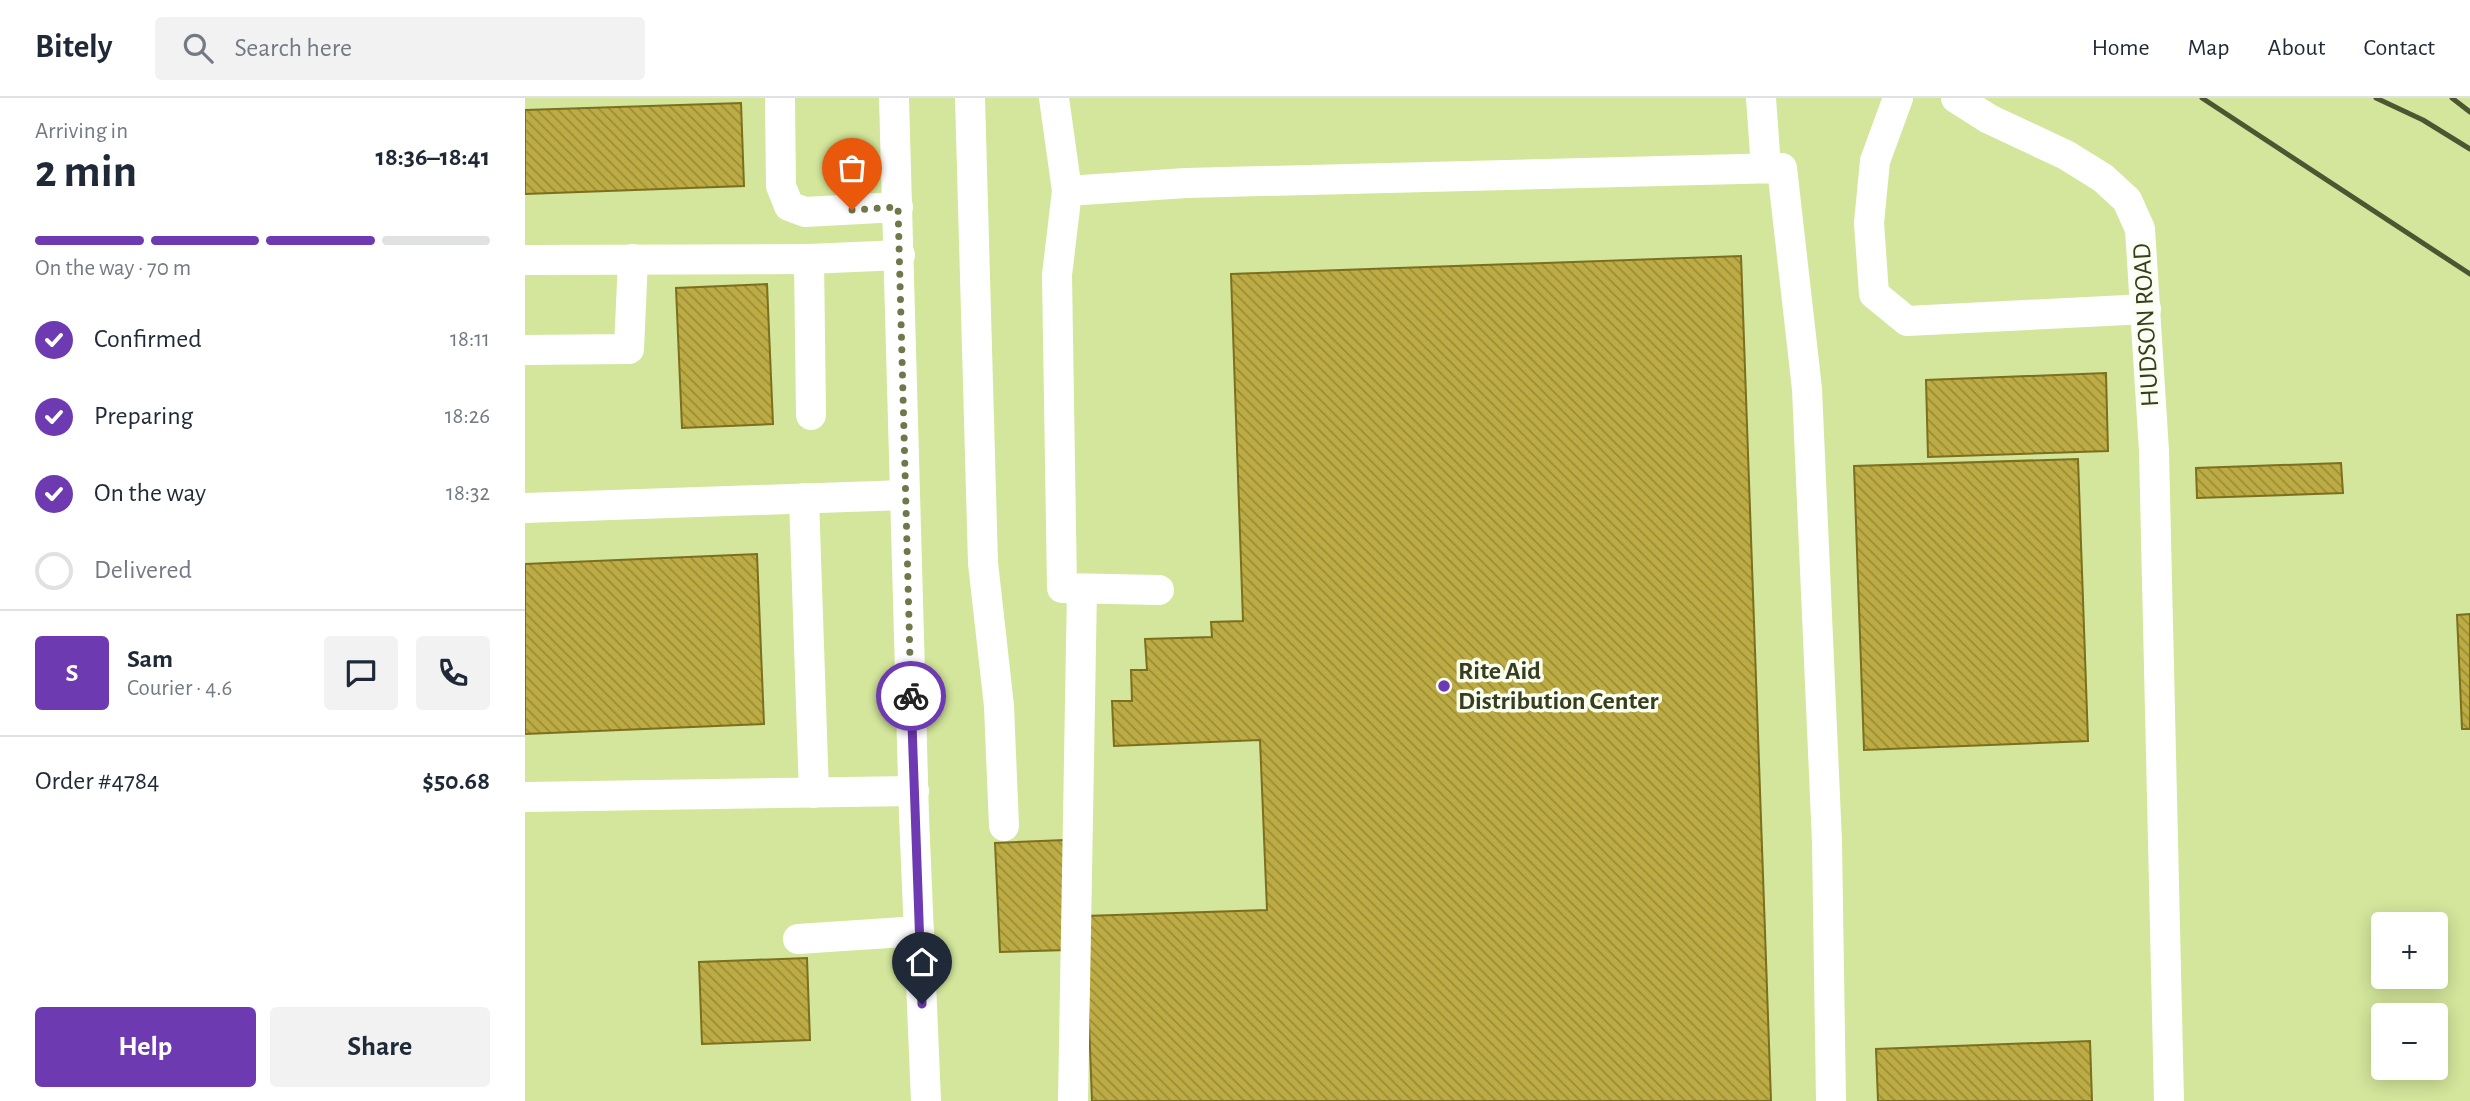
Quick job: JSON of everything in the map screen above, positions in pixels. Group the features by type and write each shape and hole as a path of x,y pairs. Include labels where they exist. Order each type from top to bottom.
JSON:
{"street":[{"path":"780,98 781,186 789,206 805,212 898,207"},
{"path":"894,98 914,791 926,1101"},
{"path":"970,98 983,563 999,706 1004,826"},
{"path":"1054,98 1067,191 1057,275 1062,588 1160,590"},
{"path":"1761,98 1766,168"},
{"path":"1898,98 1875,161 1869,223 1874,294 1907,321 2146,309"},
{"name":"HUDSON ROAD","path":"1957,98 1989,119 2066,155 2103,178 2127,200 2140,229 2152,443 2169,1101"},
{"path":"1067,191 1186,183 1782,168 1807,389 1827,842 1831,1101"},
{"path":"525,260 809,259 899,255"},
{"path":"525,350 629,348 633,259"},
{"path":"809,259 811,415"},
{"path":"525,508 905,495"},
{"path":"804,498 814,793"},
{"path":"1073,1101 1083,589"},
{"path":"525,797 914,791"},
{"path":"798,939 919,931"}],"building":[{"path":"741,103 744,186 525,194 525,110"},
{"name":"Rite Aid Distribution Center","path":"1741,256 1771,1101 1092,1101 1085,916 1267,910 1260,740 1114,746 1112,701 1132,701 1131,670 1147,670 1145,639 1212,637 1211,622 1243,621 1231,274"},
{"path":"767,284 773,424 682,428 676,288"},
{"path":"2106,373 2108,451 1928,457 1926,380"},
{"path":"2078,459 2088,741 1864,750 1854,466"},
{"path":"2341,463 2343,493 2197,498 2196,468"},
{"path":"757,554 764,724 525,734 525,564"},
{"path":"2470,614 2470,729 2462,729 2457,615"},
{"path":"1064,840 1068,950 1000,952 995,843"},
{"path":"807,958 810,1040 702,1044 699,962"},
{"path":"2090,1041 2092,1101 1878,1101 1876,1049"}],"railway":[{"path":"2202,98 2470,274"},
{"path":"2376,98 2423,120 2470,149"},
{"path":"2452,98 2470,112"}],"way so far":[{"path":"852,210 898,207 911,696"}],"place":[{"name":"Rite Aid Distribution Center","path":"1444,686"}],"route":[{"path":"911,696 922,1004"}]}
